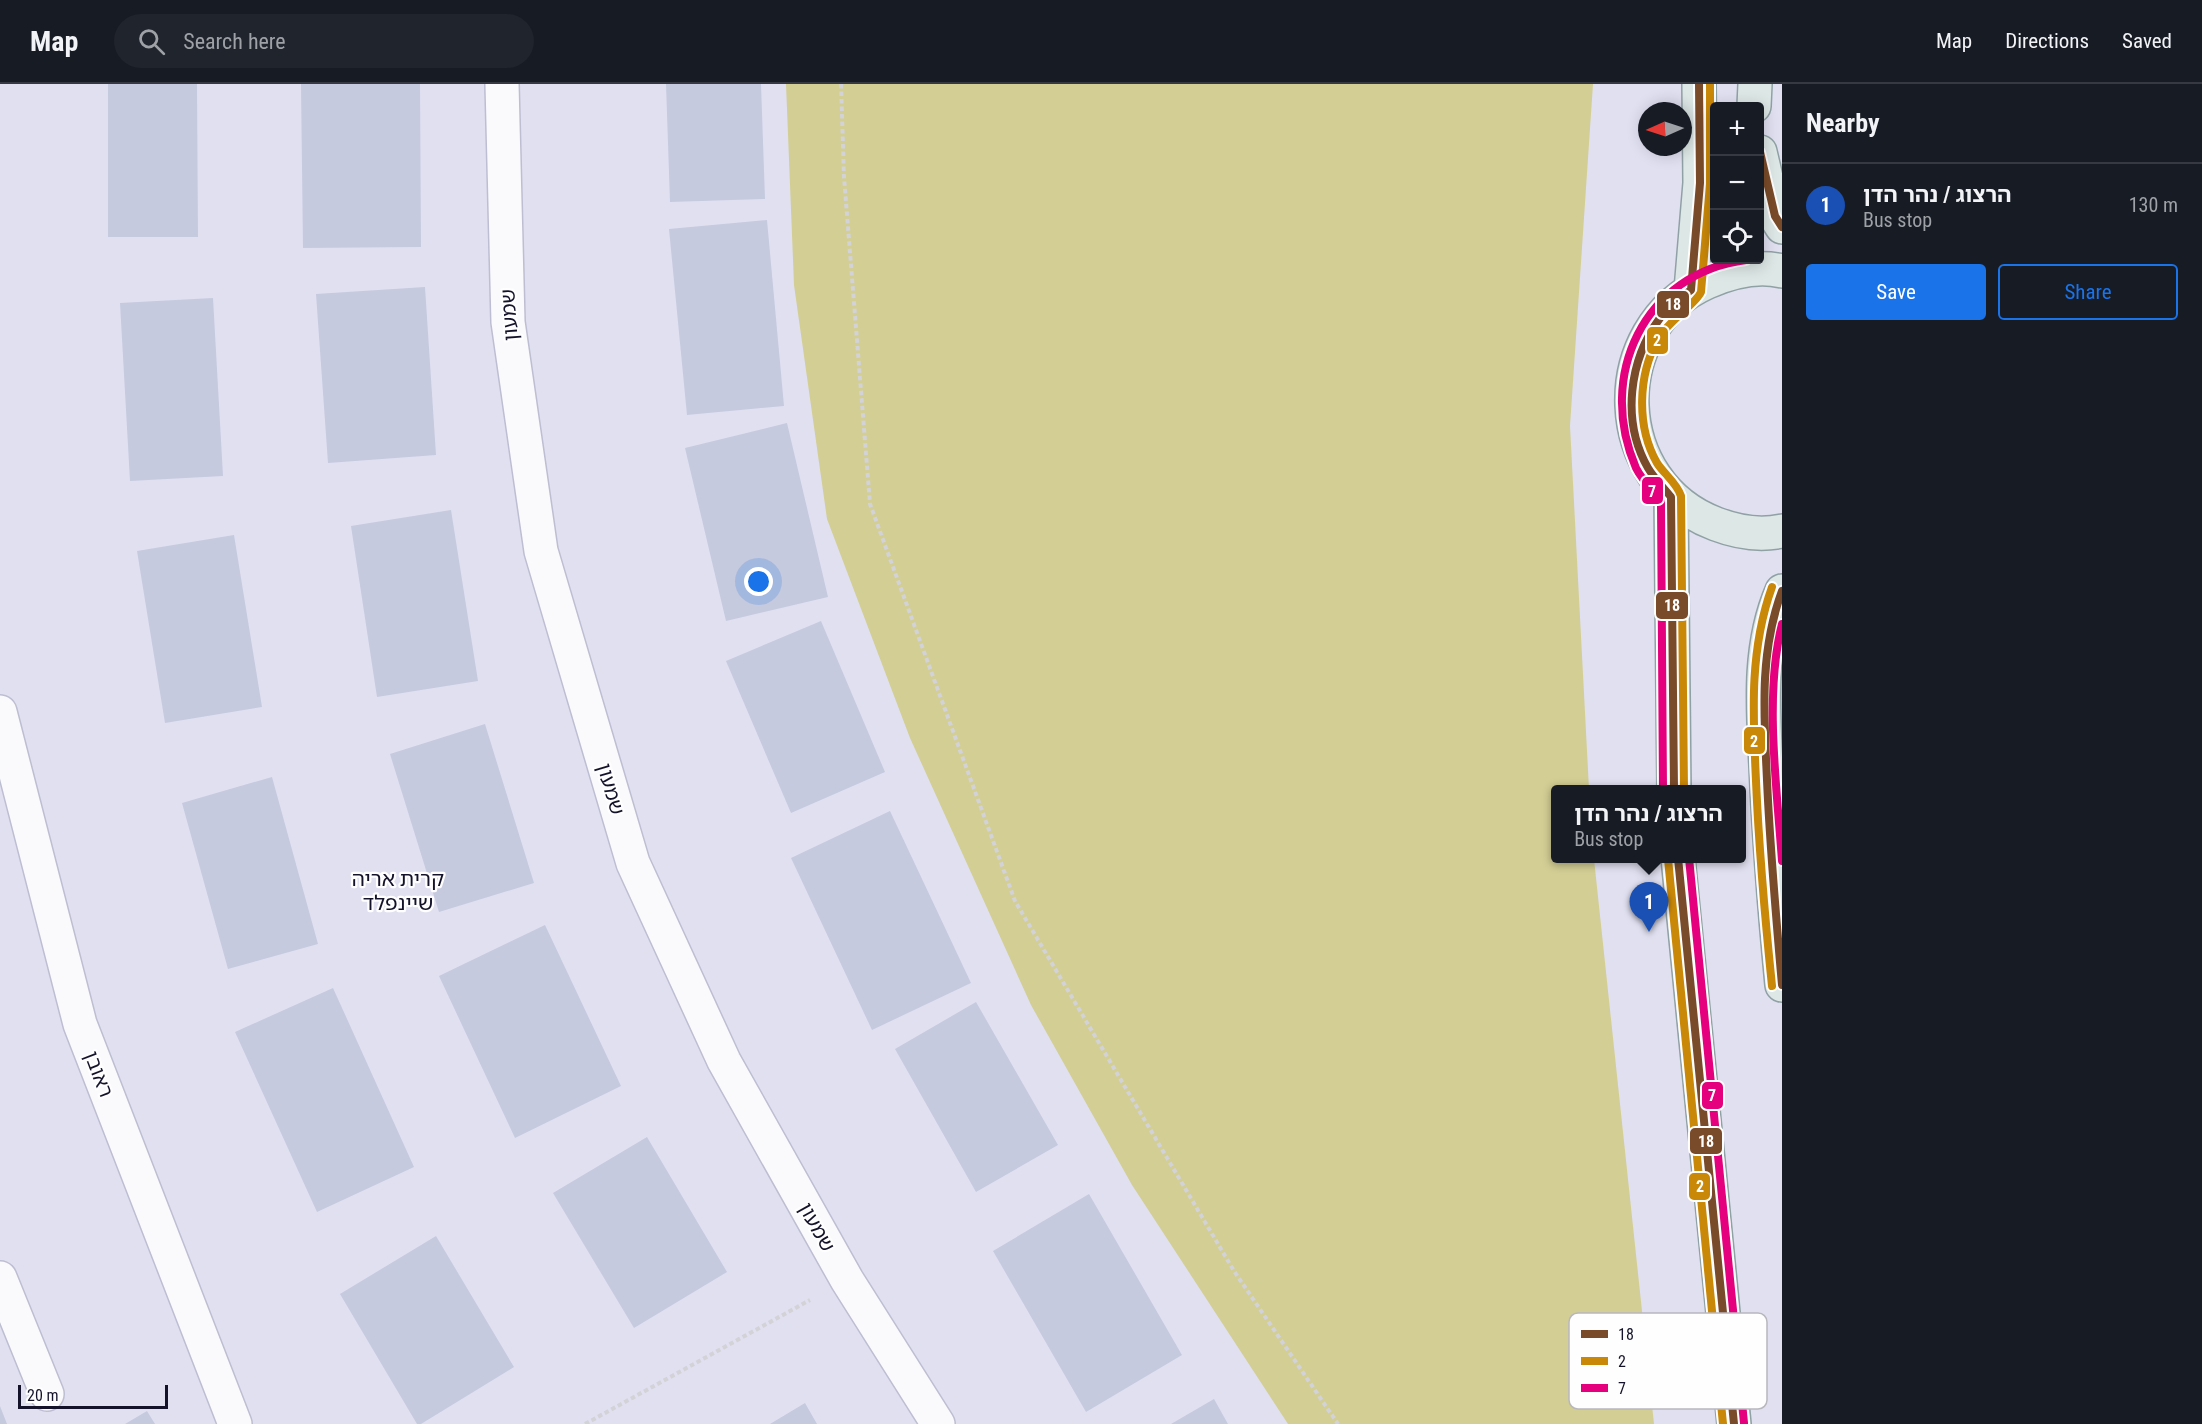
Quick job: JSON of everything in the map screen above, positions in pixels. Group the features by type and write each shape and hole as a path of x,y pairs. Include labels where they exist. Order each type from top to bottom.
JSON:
{"main road":[{"path":"1691,290 1700,183 1699,84"},
{"path":"1754,102 1755,84"},
{"path":"1761,156 1775,216 1782,227"},
{"path":"1782,271 1772,268 1729,273 1691,290 1661,316 1645,341 1640,350 1630,389 1633,429 1643,456 1671,497 1700,518 1734,531 1769,534 1782,531"},
{"path":"1671,497 1674,785"},
{"path":"1782,591 1773,612 1762,686 1769,847 1782,984"},
{"path":"1678,863 1723,1313"},
{"path":"1733,1409 1734,1424"}],"street":[{"name":"שמעון","path":"502,84 508,322 541,551 633,863 724,1061 847,1280 938,1424"},
{"name":"ראובן","path":"0,712 80,1024 235,1424"},
{"path":"0,1278 47,1394"}],"path":[{"path":"841,84 844,177 870,504 1015,901 1234,1271 1338,1424"},
{"path":"585,1424 847,1280"}],"shaded area":[{"path":"786,84 1593,84 1570,426 1589,785 1551,785 1551,863 1594,863 1642,1313 1569,1313 1569,1409 1652,1409 1654,1424 1288,1424 1132,1185 1031,1005 910,738 827,519 794,285"}],"building":[{"path":"108,84 197,84 198,237 108,237"},
{"path":"301,84 420,84 421,247 303,248"},
{"path":"666,84 761,84 765,199 670,202"},
{"path":"767,220 784,406 687,415 669,229"},
{"path":"425,287 436,455 328,463 316,294"},
{"path":"213,298 223,476 130,481 120,303"},
{"path":"787,423 828,597 726,621 685,448"},
{"path":"451,510 478,681 377,697 351,526"},
{"path":"234,535 262,707 165,723 137,551"},
{"path":"821,621 885,772 791,813 726,661"},
{"path":"485,724 534,883 439,912 390,754"},
{"path":"272,777 318,944 228,969 182,803"},
{"path":"890,811 971,983 872,1030 791,858"},
{"path":"545,925 621,1086 515,1138 439,976"},
{"path":"333,988 414,1167 317,1212 235,1032"},
{"path":"976,1002 1058,1145 976,1192 895,1049"},
{"path":"647,1137 727,1272 634,1328 553,1193"},
{"path":"1089,1194 1182,1355 1086,1412 993,1251"},
{"path":"436,1236 514,1367 421,1424 417,1424 340,1294"},
{"path":"1214,1399 1228,1424 1171,1424"},
{"path":"805,1403 817,1424 770,1424"},
{"path":"0,1406 7,1424 0,1424"},
{"path":"147,1411 155,1424 125,1424"}],"transit line":[{"name":"18","path":"1674,785 1671,497 1650,472 1639,450 1634,431 1632,391 1635,372 1649,335 1667,310 1691,290 1700,183 1699,84"},
{"name":"2","path":"1684,785 1681,496 1677,487 1657,463 1650,449 1645,433 1642,401 1646,368 1658,339 1701,292 1710,184 1710,84"},
{"name":"18","path":"1761,156 1775,216 1782,227"},
{"name":"7","path":"1663,785 1661,501 1636,468 1625,433 1622,399 1626,365 1638,334 1656,307 1680,285 1710,269 1730,264"},
{"name":"2","path":"1772,587 1759,635 1754,707 1759,833 1772,986"},
{"name":"18","path":"1782,591 1766,661 1764,708 1770,832 1782,985"},
{"name":"7","path":"1782,624 1777,652 1773,711 1773,742 1782,861"},
{"name":"2","path":"1668,863 1712,1313"},
{"name":"18","path":"1678,863 1723,1313"},
{"name":"7","path":"1689,863 1733,1313"},
{"name":"2","path":"1722,1409 1723,1424"},
{"name":"18","path":"1733,1409 1734,1424"},
{"name":"7","path":"1743,1409 1744,1423"}],"place":[{"name":"הרצוג / נהר הדן","path":"1649,932"}],"district":[{"name":"קרית אריה שיינפלד","path":"398,891"}]}
